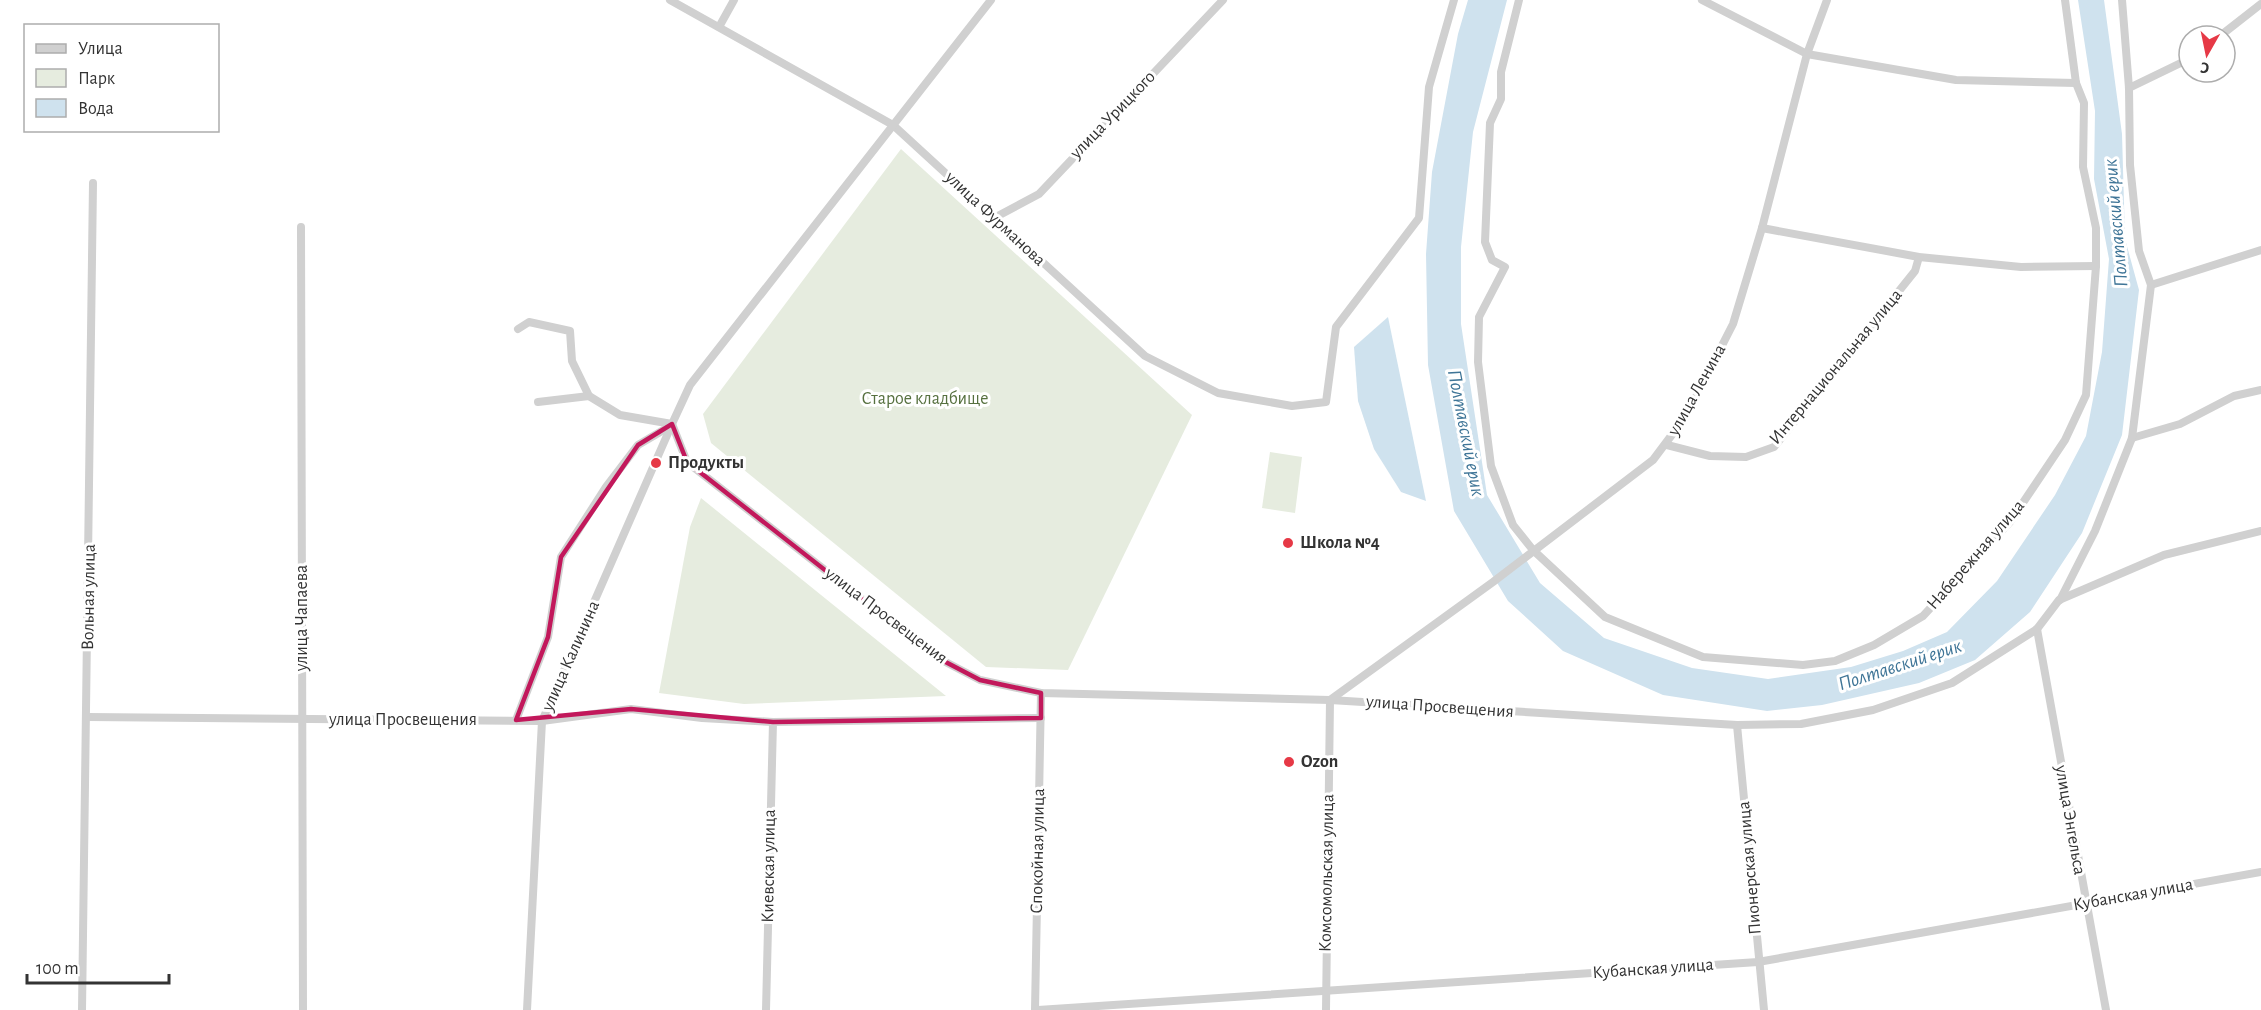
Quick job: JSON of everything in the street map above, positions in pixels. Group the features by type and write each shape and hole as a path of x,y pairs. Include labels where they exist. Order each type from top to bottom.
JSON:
{"street":[{"name":"улица Фурманова","path":"670,0 892,124 1145,356 1218,393 1292,406 1326,402 1336,327 1419,218 1429,87 1454,0"},
{"path":"719,27 734,0"},
{"name":"улица Калинина","path":"527,1010 542,721 672,424 690,385 991,0"},
{"name":"улица Урицкого","path":"994,218 1039,194 1223,0"},
{"name":"Набережная улица","path":"1519,0 1501,72 1501,99 1490,123 1485,242 1492,260 1505,267 1479,316 1478,362 1491,466 1513,525 1533,550 1605,617 1703,657 1803,665 1835,660 1874,645 1923,616 2010,522 2065,440 2086,395 2096,266 2096,228 2083,167 2085,103 2076,82 2065,0"},
{"path":"1702,0 1807,54 1956,80 2076,82"},
{"name":"улица Ленина","path":"1330,700 1493,582 1653,460 1667,445 1686,416 1733,324 1762,228 1807,54 1827,0"},
{"path":"2059,600 2095,531 2132,438 2151,285 2139,251 2130,165 2129,88 2122,0"},
{"path":"2235,24 2261,4"},
{"path":"2129,88 2177,65"},
{"name":"Вольная улица","path":"82,1010 88,717 93,183"},
{"name":"улица Чапаева","path":"301,227 303,1010"},
{"path":"1762,228 1919,257 2021,267 2096,266"},
{"path":"2151,285 2261,250"},
{"name":"Интернациональная улица","path":"1667,445 1710,456 1746,457 1774,447 1915,270 1919,257"},
{"path":"518,329 529,322 570,331 572,361 588,396 620,415 672,424"},
{"path":"2132,438 2180,424 2234,396 2261,390"},
{"path":"538,402 588,396"},
{"path":"516,720 548,637 561,557 606,487 638,444 672,424"},
{"name":"улица Просвещения","path":"672,424 687,462 936,657 980,680 1041,693 1330,700 1737,725 1801,724 1873,710 1952,683 2037,629 2059,600 2164,555 2260,534"},
{"name":"улица Энгельса","path":"2037,629 2106,1010"},
{"name":"Спокойная улица","path":"1037,1010 1041,693"},
{"name":"Комсомольская улица","path":"1326,1010 1330,700"},
{"name":"улица Просвещения","path":"88,717 542,721 631,709 702,718 772,722 1041,718"},
{"name":"Киевская улица","path":"766,1010 772,722"},
{"name":"Пионерская улица","path":"1737,725 1764,1010"},
{"name":"Кубанская улица","path":"1037,1010 1758,962 2261,872"}],"highlighted area":[{"path":"672,424 687,462 936,657 980,680 1041,693 1041,718 773,722 631,709 516,720 548,637 561,557 638,445"}],"green space":[{"name":"Старое кладбище","path":"901,149 1192,415 1068,670 986,667 711,443 703,414"},
{"path":"1270,452 1302,457 1295,513 1262,508"},
{"path":"701,498 946,696 744,704 659,693 690,527"}],"water":[{"name":"Полтавский ерик","path":"1468,0 1507,0 1473,132 1461,247 1461,324 1487,495 1540,583 1604,638 1692,668 1768,679 1851,667 1903,651 1947,632 1997,581 2055,495 2086,436 2102,352 2109,259 2094,179 2095,111 2078,0 2104,0 2122,134 2125,239 2139,290 2122,435 2082,533 2030,612 1975,660 1919,683 1822,705 1767,711 1663,695 1563,651 1508,601 1454,511 1428,365 1426,254 1432,172 1458,34"},
{"path":"1388,317 1426,501 1401,492 1374,449 1358,401 1354,347"}],"place":[{"name":"Продукты","path":"656,463"},
{"name":"Школа №4","path":"1288,543"},
{"name":"Ozon","path":"1289,762"}]}
